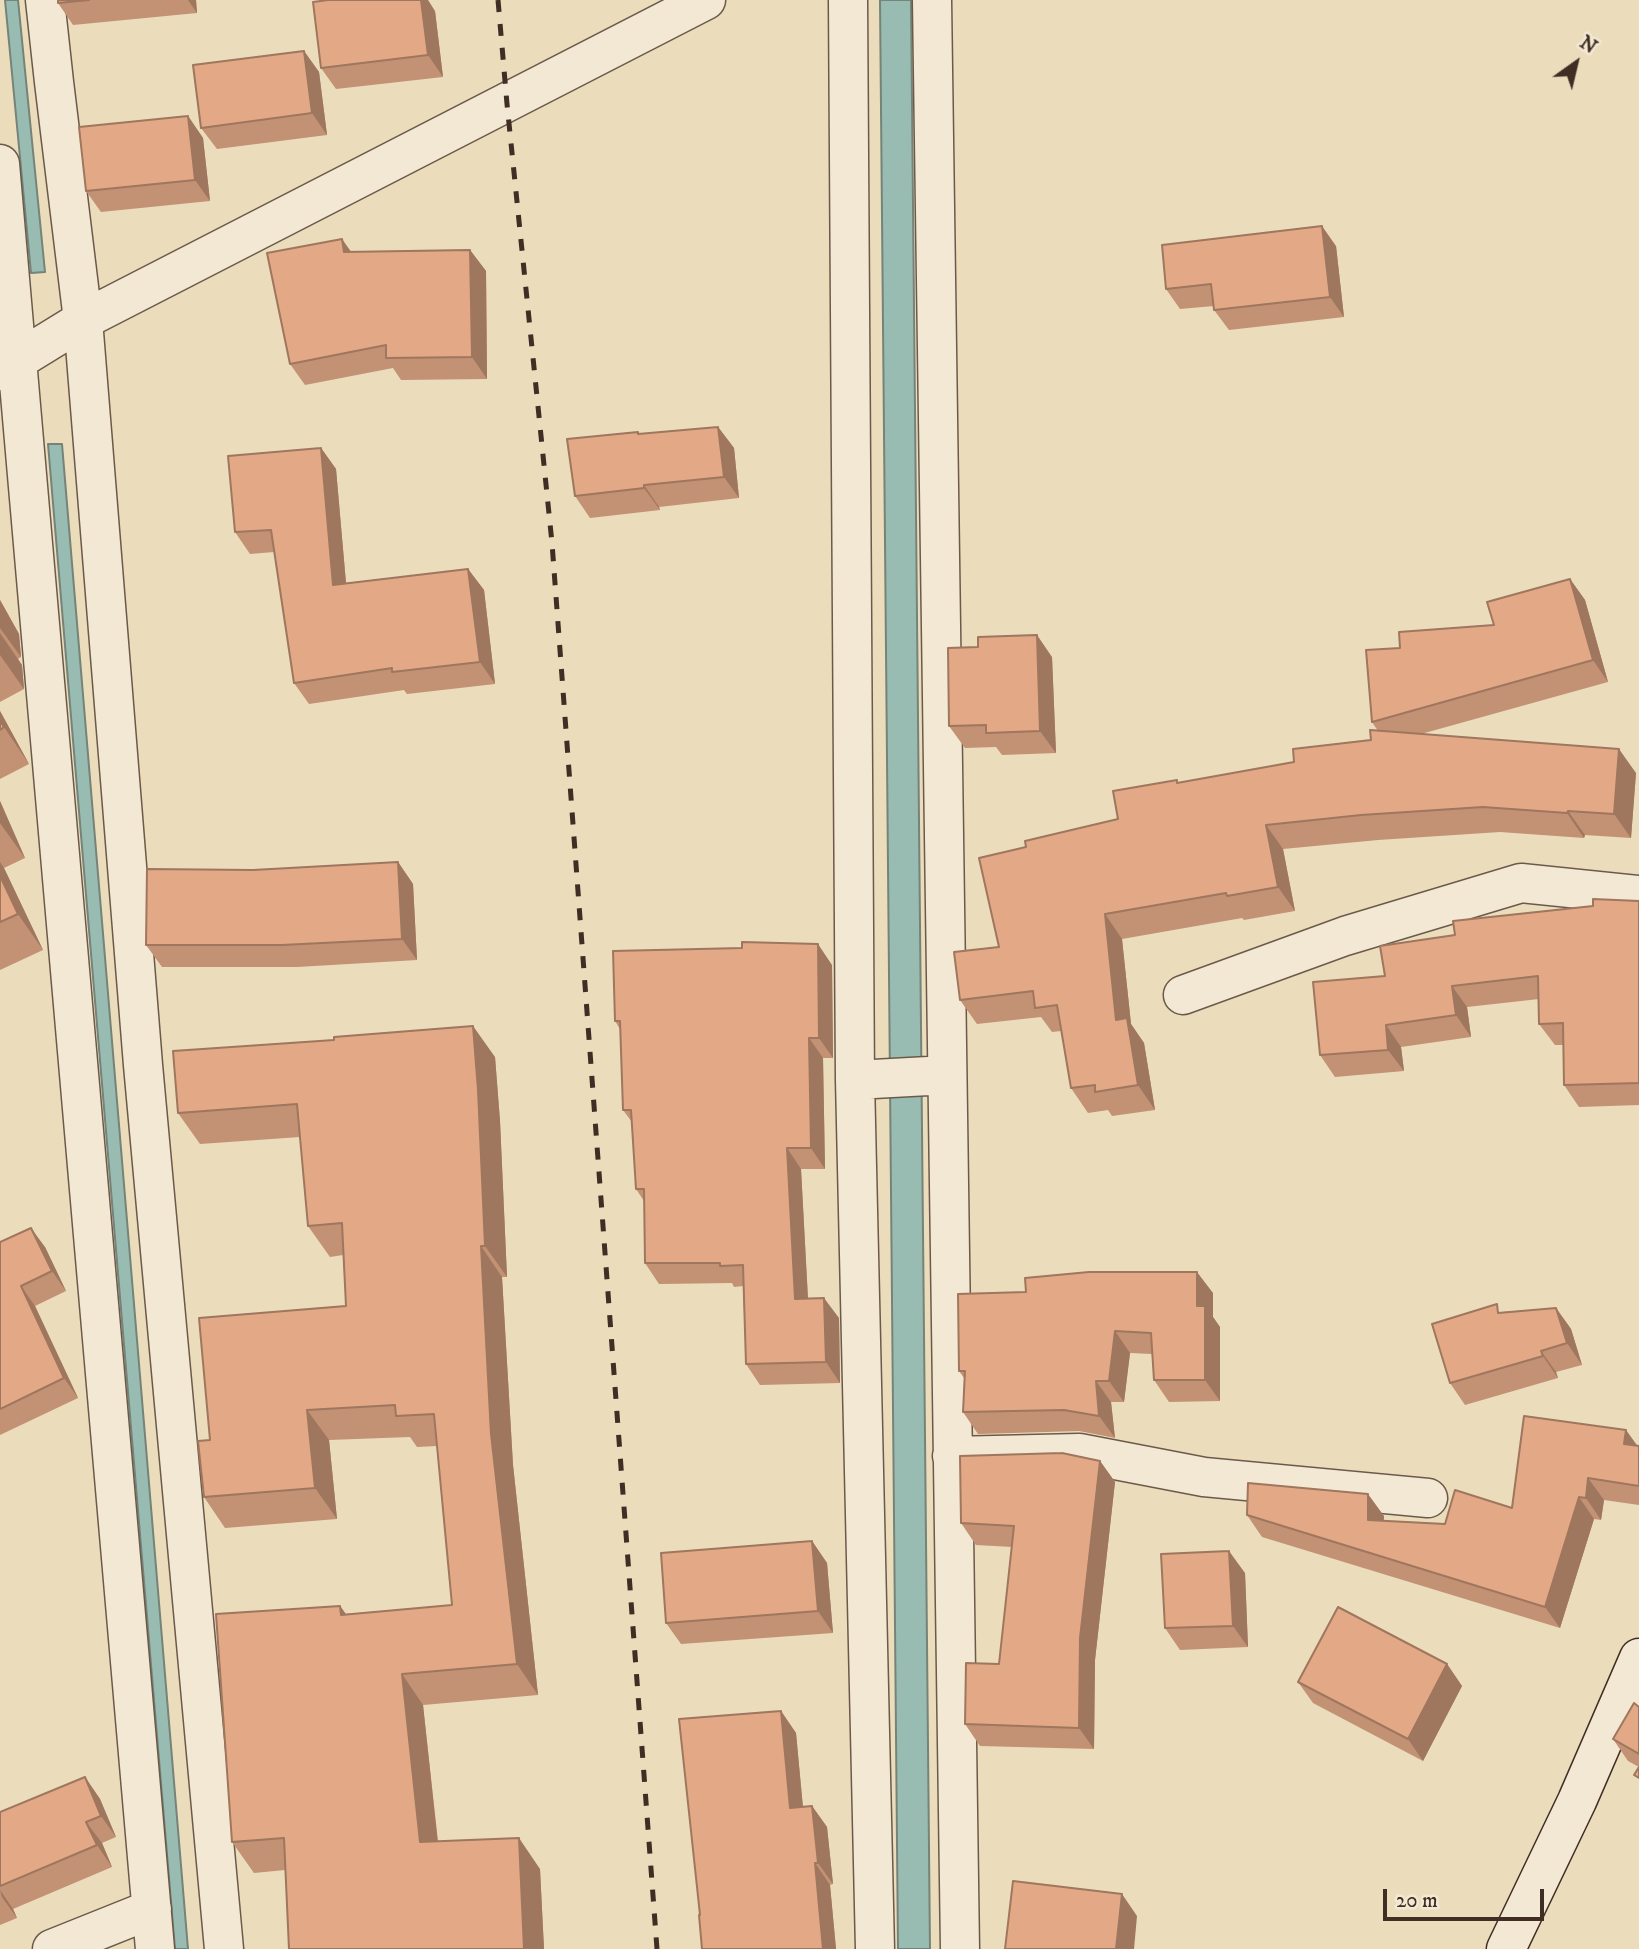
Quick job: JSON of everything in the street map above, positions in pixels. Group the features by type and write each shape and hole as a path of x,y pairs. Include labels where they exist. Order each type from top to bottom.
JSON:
{"street":[{"path":"45,0 83,320 143,1065 224,1949"},
{"path":"9,366 83,320 706,0"},
{"path":"848,0 866,1080 876,1949"},
{"path":"932,0 939,1075 953,1456 960,1949"},
{"path":"0,163 9,366 155,1949"},
{"path":"1183,995 1345,936 1521,883 1639,895"},
{"path":"866,1080 939,1075"},
{"path":"953,1456 1079,1453 1204,1477 1428,1498"},
{"path":"1507,1949 1577,1801 1639,1658"},
{"path":"52,1949 152,1909"}],"water":[{"path":"5,0 18,0 45,272 31,273"},
{"path":"880,0 911,0 930,1949 898,1949"},
{"path":"48,444 62,444 188,1949 175,1949"}],"building":[{"path":"58,0 89,0 58,3"},
{"path":"421,0 428,55 321,68 313,2"},
{"path":"304,51 312,113 201,128 193,65"},
{"path":"188,116 195,180 86,191 79,127"},
{"path":"1322,226 1330,297 1214,310 1211,284 1166,289 1162,245"},
{"path":"342,239 344,252 470,250 472,357 386,358 386,345 290,364 267,253"},
{"path":"718,427 724,477 644,485 644,488 575,496 567,439"},
{"path":"321,448 333,585 468,569 480,662 392,672 392,668 294,683 271,530 235,532 228,456"},
{"path":"1570,579 1593,660 1372,722 1366,650 1400,648 1399,632 1494,625 1487,602"},
{"path":"1037,635 1040,731 986,733 986,725 949,726 948,648 978,647 978,637"},
{"path":"1370,730 1619,749 1614,814 1483,807 1361,815 1266,825 1278,887 1105,914 1116,1020 1127,1018 1138,1085 1095,1092 1095,1085 1071,1088 1057,1005 1035,1008 1033,991 960,1000 954,952 999,947 979,858 1026,847 1025,841 1118,819 1113,791 1177,780 1177,783 1294,762 1293,749 1371,740"},
{"path":"398,862 402,939 282,945 146,945 147,869 253,870"},
{"path":"0,876 18,914 0,922"},
{"path":"1593,899 1639,901 1639,1083 1564,1085 1563,1023 1539,1024 1538,976 1452,986 1456,1015 1386,1025 1388,1050 1320,1055 1313,982 1385,976 1380,946 1455,935 1453,921 1593,906"},
{"path":"742,942 818,944 819,1038 809,1038 811,1148 787,1148 795,1299 824,1298 826,1362 746,1364 743,1265 645,1263 644,1189 636,1189 631,1110 623,1110 620,1021 615,1021 613,951 742,948"},
{"path":"473,1026 485,1246 481,1246 491,1434 517,1664 402,1674 420,1842 519,1838 524,1949 289,1949 284,1838 232,1842 216,1614 340,1606 341,1615 452,1605 434,1414 396,1416 395,1405 307,1410 315,1488 204,1497 198,1441 210,1440 199,1318 346,1306 342,1223 308,1226 297,1104 178,1113 173,1051 334,1040 334,1037"},
{"path":"31,1228 52,1271 21,1286 64,1378 0,1409 0,1242"},
{"path":"1089,1272 1197,1272 1197,1306 1205,1306 1205,1380 1154,1380 1151,1333 1115,1331 1109,1381 1096,1381 1099,1416 1064,1410 963,1412 965,1371 959,1371 958,1294 1026,1292 1025,1278"},
{"path":"1497,1304 1498,1313 1556,1308 1567,1343 1541,1351 1543,1356 1450,1383 1432,1324"},
{"path":"1524,1416 1626,1430 1624,1444 1639,1446 1639,1486 1588,1478 1586,1498 1579,1497 1545,1607 1247,1515 1248,1483 1368,1494 1368,1520 1445,1524 1455,1490 1512,1508"},
{"path":"1062,1453 1100,1461 1080,1638 1079,1728 965,1724 966,1663 999,1664 1014,1526 961,1523 960,1456"},
{"path":"812,1541 818,1611 666,1623 661,1553"},
{"path":"1229,1551 1233,1626 1165,1628 1161,1554"},
{"path":"1338,1607 1447,1664 1408,1739 1298,1682"},
{"path":"1634,1703 1639,1707 1639,1754 1613,1739"},
{"path":"781,1711 790,1808 812,1806 823,1949 702,1949 679,1719"},
{"path":"85,1777 101,1816 86,1822 97,1845 0,1886 0,1812"},
{"path":"1013,1881 1122,1894 1116,1949 1005,1949"}],"railway":[{"path":"498,0 552,543 657,1949"}]}
